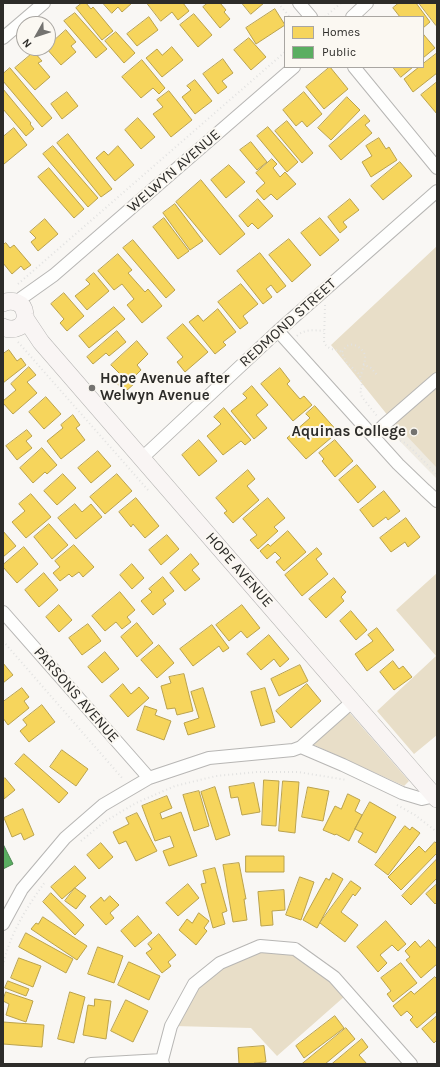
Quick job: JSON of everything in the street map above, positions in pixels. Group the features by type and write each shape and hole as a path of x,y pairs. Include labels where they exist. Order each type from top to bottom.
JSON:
{"street":[{"path":"3,38 44,3"},
{"path":"299,3 310,16"},
{"path":"353,16 367,3"},
{"name":"WELWYN AVENUE","path":"12,317 54,276 293,68"},
{"path":"355,68 437,168"},
{"name":"REDMOND STREET","path":"142,458 278,330 437,191"},
{"name":"HOPE AVENUE","path":"12,317 41,342 436,797"},
{"path":"278,330 398,464 437,500"},
{"path":"373,436 437,379"},
{"name":"PARSONS AVENUE","path":"3,612 149,778"},
{"path":"3,924 22,889 65,838 103,805 149,778 209,758 293,750 301,747 353,701"},
{"path":"301,747 343,765 399,799 422,799 436,797"},
{"path":"91,1064 162,1062 171,1026 194,984 220,963 260,946 295,949 334,977 411,1064"}],"path":[{"path":"278,3 289,16"},
{"path":"326,16 341,3"},
{"path":"18,284 284,53"},
{"path":"323,302 325,305 325,344 332,349 342,352"},
{"path":"12,317 153,495"},
{"path":"354,345 359,347 365,354 363,372 360,377 344,358 342,352 345,347 354,345"},
{"path":"364,364 371,368 378,376"},
{"path":"3,641 142,801"},
{"path":"78,844 104,822 142,801 175,786 216,776 257,772 298,772 346,780 353,783"},
{"path":"399,799 437,832"},
{"path":"3,966 6,951 28,907 47,878"}],"shaded area":[{"path":"437,246 437,468 389,417 331,345"},
{"name":"Aquinas College","path":"437,381 437,479 384,425"},
{"path":"437,573 437,735 414,754 377,711 436,656 396,610"},
{"path":"349,712 409,781 404,786 312,744"},
{"path":"262,949 294,952 332,980 345,996 277,1056 251,1028 174,1026 196,987 222,966"}],"building: Homes":[{"path":"82,3 86,3 91,9 93,7 113,31 102,40 76,8"},
{"path":"103,3 132,3 122,12 118,7 112,13"},
{"path":"147,3 183,3 189,11 178,20 172,12 161,21"},
{"path":"208,3 220,3 226,10 224,12 230,19 220,28 203,7"},
{"path":"242,3 264,3 251,14"},
{"path":"399,3 416,3 430,22 424,27 424,16 399,16 393,8"},
{"path":"419,3 437,3 436,25"},
{"path":"275,9 284,23 284,26 256,44 246,28"},
{"path":"75,13 107,49 96,58 64,21"},
{"path":"194,14 212,35 198,47 180,25"},
{"path":"149,17 158,30 137,46 127,34"},
{"path":"66,30 76,42 71,46 76,52 61,65 53,56 56,56 56,39"},
{"path":"116,32 135,53 124,63 105,41"},
{"path":"424,35 435,48 424,57"},
{"path":"249,38 266,57 251,70 234,50"},
{"path":"172,47 183,60 162,77 146,58 157,49 162,55"},
{"path":"436,54 437,73 413,92 404,79 418,68 424,68 424,63"},
{"path":"29,56 38,56 42,61 38,63 50,77 35,90 15,68"},
{"path":"223,59 233,73 222,81 227,87 218,94 203,74"},
{"path":"142,60 165,88 159,94 153,88 141,98 122,77"},
{"path":"10,68 52,118 42,127 3,81 3,74"},
{"path":"329,68 331,68 348,89 324,109 306,87"},
{"path":"394,68 412,68 401,77"},
{"path":"195,80 212,101 195,114 182,97 191,90 187,86"},
{"path":"437,82 437,114 421,95"},
{"path":"3,89 31,123 30,124 34,129 26,136 3,109"},
{"path":"169,91 192,120 171,137 153,114 163,107 157,100"},
{"path":"67,92 78,106 62,119 51,104"},
{"path":"304,92 322,114 307,127 302,121 296,126 283,110"},
{"path":"347,97 360,110 331,140 318,128"},
{"path":"365,115 370,121 365,125 372,133 341,160 329,146"},
{"path":"138,118 155,137 141,149 125,130"},
{"path":"287,121 313,153 302,163 275,131"},
{"path":"268,127 298,162 287,172 257,136"},
{"path":"14,128 27,145 4,164 3,137"},
{"path":"68,134 112,189 101,197 57,143"},
{"path":"379,138 386,149 389,147 397,160 371,177 362,162 372,156 366,146"},
{"path":"251,142 267,162 257,170 240,150"},
{"path":"53,146 98,198 88,207 43,154"},
{"path":"118,146 134,165 115,181 96,158 104,151 108,155"},
{"path":"272,159 277,164 273,168 280,177 285,172 296,184 277,200 271,194 264,200 256,191 265,183 256,173"},
{"path":"400,162 412,176 383,200 371,186"},
{"path":"229,165 245,182 226,198 211,180"},
{"path":"49,168 84,209 74,218 38,177"},
{"path":"201,180 245,234 220,255 176,202"},
{"path":"258,199 273,216 258,229 252,223 248,227 239,216"},
{"path":"350,199 359,210 343,222 347,227 340,233 328,217"},
{"path":"175,204 203,241 190,250 163,213"},
{"path":"164,218 189,251 178,259 153,227"},
{"path":"320,218 339,240 320,256 301,233"},
{"path":"45,219 58,234 38,251 31,242 36,238 30,232"},
{"path":"289,239 311,265 292,282 269,255"},
{"path":"133,240 175,290 166,298 123,248"},
{"path":"6,243 10,248 14,245 31,265 24,270 21,266 12,274 3,263 3,245"},
{"path":"260,253 286,286 277,293 271,285 266,289 272,297 263,304 237,271"},
{"path":"118,254 132,270 128,273 145,292 148,289 162,306 142,323 127,305 134,299 122,284 114,290 98,271"},
{"path":"94,273 109,291 87,310 75,296 90,284 86,280"},
{"path":"241,284 258,304 243,316 248,323 240,329 218,302"},
{"path":"64,293 84,316 67,331 60,323 64,319 51,304"},
{"path":"114,307 125,319 89,348 79,336"},
{"path":"218,309 236,332 223,342 226,345 215,354 189,322 198,315 203,321"},
{"path":"183,324 208,352 185,372 177,362 183,357 167,338"},
{"path":"117,331 126,342 109,356 106,353 93,364 87,357"},
{"path":"137,341 148,354 137,365 141,370 132,379 135,383 125,392 115,381 121,375 111,365"},
{"path":"9,350 17,361 21,358 26,365 3,383 3,354"},
{"path":"29,367 36,375 27,382 37,393 13,414 3,403 3,401 16,390 11,384"},
{"path":"280,368 290,381 287,384 300,399 304,396 312,405 293,421 261,384"},
{"path":"252,386 268,405 256,415 267,428 254,439 231,411 247,398 243,394"},
{"path":"46,397 61,414 44,429 29,412"},
{"path":"315,406 338,432 306,459 287,438 310,418 306,414"},
{"path":"224,408 251,440 245,445 241,441 223,455 207,436 221,424 214,417"},
{"path":"73,415 80,425 76,428 85,440 61,459 47,441 63,428 61,425"},
{"path":"27,430 32,436 26,441 32,448 17,460 6,446"},
{"path":"199,440 217,461 199,476 182,455"},
{"path":"335,440 353,461 335,477 322,461 324,459 319,453"},
{"path":"42,448 57,465 47,474 45,472 33,483 20,468"},
{"path":"98,451 111,466 91,483 78,468"},
{"path":"357,465 376,487 358,503 339,480"},
{"path":"248,470 255,479 247,486 259,500 233,523 224,513 227,511 216,498"},
{"path":"63,474 76,488 57,505 44,491"},
{"path":"117,474 132,491 105,514 90,497"},
{"path":"384,491 400,511 388,520 386,517 373,527 360,510"},
{"path":"31,494 51,517 26,538 12,522 25,511 19,504"},
{"path":"136,498 159,526 145,538 133,524 131,527 119,512"},
{"path":"268,498 285,518 274,527 278,531 258,549 250,540 257,535 243,519"},
{"path":"75,504 82,512 91,504 102,517 76,539 58,518"},
{"path":"406,518 420,537 408,547 405,542 391,552 380,538"},
{"path":"49,524 68,545 52,559 34,537"},
{"path":"3,531 16,546 3,557"},
{"path":"288,531 306,552 284,571 276,562 281,558 275,552 267,559 260,551 268,544 270,546"},
{"path":"167,535 179,549 161,565 149,550"},
{"path":"74,545 94,567 83,577 79,572 72,577 69,574 60,581 53,573 60,567 55,561"},
{"path":"24,547 38,564 17,583 3,567 3,565"},
{"path":"317,548 322,554 316,559 328,574 302,596 285,575"},
{"path":"191,554 199,564 192,570 200,579 185,591 170,573"},
{"path":"132,564 144,578 132,589 120,575"},
{"path":"44,573 58,590 39,607 25,590"},
{"path":"163,577 174,591 163,600 166,604 153,615 141,601 152,592 149,589"},
{"path":"334,578 346,592 341,597 344,601 326,618 309,599"},
{"path":"120,592 135,610 127,617 131,622 122,629 116,622 105,631 92,616"},
{"path":"59,605 72,620 59,632 46,617"},
{"path":"242,605 260,628 247,638 241,631 229,641 216,625"},
{"path":"351,611 367,630 356,640 340,621"},
{"path":"137,623 153,643 137,657 121,637"},
{"path":"88,624 101,641 82,655 69,638"},
{"path":"212,625 229,648 223,652 219,646 193,666 180,649"},
{"path":"377,628 394,650 367,671 355,654 373,641 368,635"},
{"path":"269,635 289,659 280,667 274,659 261,670 247,654"},
{"path":"159,645 174,663 157,678 141,660"},
{"path":"105,652 119,669 102,683 88,667"},
{"path":"393,661 399,669 403,666 412,677 394,690 380,672"},
{"path":"3,663 13,675 3,683"},
{"path":"300,665 308,681 279,696 271,679"},
{"path":"184,674 193,711 177,715 175,708 167,709 161,686 171,683 169,677"},
{"path":"123,684 131,694 139,687 149,698 128,717 110,696"},
{"path":"307,684 321,701 291,728 276,711"},
{"path":"22,688 29,697 24,701 29,708 8,725 3,718 3,702"},
{"path":"203,688 215,727 188,735 184,723 199,718 191,692"},
{"path":"265,688 275,722 261,726 251,692"},
{"path":"42,705 55,722 29,742 20,731 27,725 23,720"},
{"path":"145,706 157,710 155,715 171,721 164,740 137,730"},
{"path":"62,750 88,769 76,786 50,767"},
{"path":"24,754 68,793 59,803 15,764"},
{"path":"5,778 15,790 4,799 3,780"},
{"path":"264,780 279,781 276,826 262,825"},
{"path":"283,781 299,782 295,833 279,831"},
{"path":"254,783 260,812 242,815 238,797 231,798 229,787"},
{"path":"215,787 230,835 216,840 201,792"},
{"path":"308,787 329,791 323,821 302,817"},
{"path":"199,791 209,826 194,831 183,795"},
{"path":"348,794 360,800 355,811 362,815 349,841 336,834 335,835 323,830 335,806 341,809"},
{"path":"167,796 172,808 160,813 162,819 181,812 197,856 169,866 163,851 174,847 170,836 155,841 142,806"},
{"path":"370,802 396,817 376,853 358,842 363,833 355,829"},
{"path":"23,809 34,835 24,840 21,833 12,837 4,818"},
{"path":"137,813 157,851 136,861 126,841 119,844 113,832 129,824 126,818"},
{"path":"405,826 410,830 412,827 420,833 388,875 375,865"},
{"path":"435,842 437,844 437,853 401,890 388,877 419,846 425,852"},
{"path":"101,843 113,857 99,869 87,855"},
{"path":"246,856 284,856 284,872 246,872"},
{"path":"437,859 437,878 411,905 402,896"},
{"path":"239,863 246,899 244,899 247,920 233,922 223,865"},
{"path":"75,866 86,878 62,899 51,887"},
{"path":"215,868 227,911 222,913 225,924 213,928 201,884 206,883 203,871"},
{"path":"333,873 343,879 317,928 303,920 326,878 329,880"},
{"path":"300,877 314,882 301,920 286,915"},
{"path":"351,881 361,888 355,896 353,894 341,912 358,925 345,942 320,923"},
{"path":"188,884 199,898 178,916 166,903"},
{"path":"437,884 437,902 435,904 426,894"},
{"path":"75,888 86,896 76,909 65,901"},
{"path":"284,890 285,910 272,911 273,925 261,926 258,892"},
{"path":"51,893 84,925 75,935 43,902"},
{"path":"110,896 119,905 110,913 114,918 106,925 90,907 101,897 104,901"},
{"path":"199,913 209,921 204,928 207,931 196,945 179,930 187,919 192,923"},
{"path":"138,916 152,933 135,947 121,931"},
{"path":"43,917 87,946 77,960 31,929 36,923 38,924"},
{"path":"386,921 406,944 398,951 392,945 380,955 387,963 378,972 357,947"},
{"path":"26,933 73,959 66,973 19,947"},
{"path":"159,934 176,955 168,962 171,966 162,973 146,953 152,949 148,944"},
{"path":"429,940 437,949 437,964 421,978 406,960 410,957 405,951 415,941 420,947"},
{"path":"98,947 123,956 114,983 88,974"},
{"path":"19,958 41,966 33,987 11,978"},
{"path":"129,962 160,976 149,1000 118,985"},
{"path":"401,963 417,983 393,1002 387,994 391,991 381,978"},
{"path":"435,977 437,979 437,1011 417,1028 410,1020 413,1017 407,1011 401,1016 393,1006 411,991 414,994"},
{"path":"8,981 29,989 26,996 5,988"},
{"path":"6,992 33,1001 26,1022 6,1015 9,1004 3,1001"},
{"path":"70,992 85,997 74,1043 58,1039"},
{"path":"95,999 111,1001 106,1039 83,1035 88,1005 94,1006"},
{"path":"126,1000 148,1011 133,1042 111,1031"},
{"path":"335,1016 344,1028 304,1058 296,1046"},
{"path":"437,1016 437,1040 434,1043 422,1029"},
{"path":"3,1022 44,1025 42,1047 3,1044"},
{"path":"346,1028 355,1039 325,1064 302,1064"},
{"path":"362,1039 368,1047 359,1055 367,1064 332,1064"},
{"path":"264,1046 266,1062 239,1064 238,1048"}],"building: Public":[{"path":"3,844 13,864 3,869"}],"place":[{"name":"Hope Avenue after Welwyn Avenue","path":"92,388"},
{"name":"Aquinas College","path":"414,432"}]}
